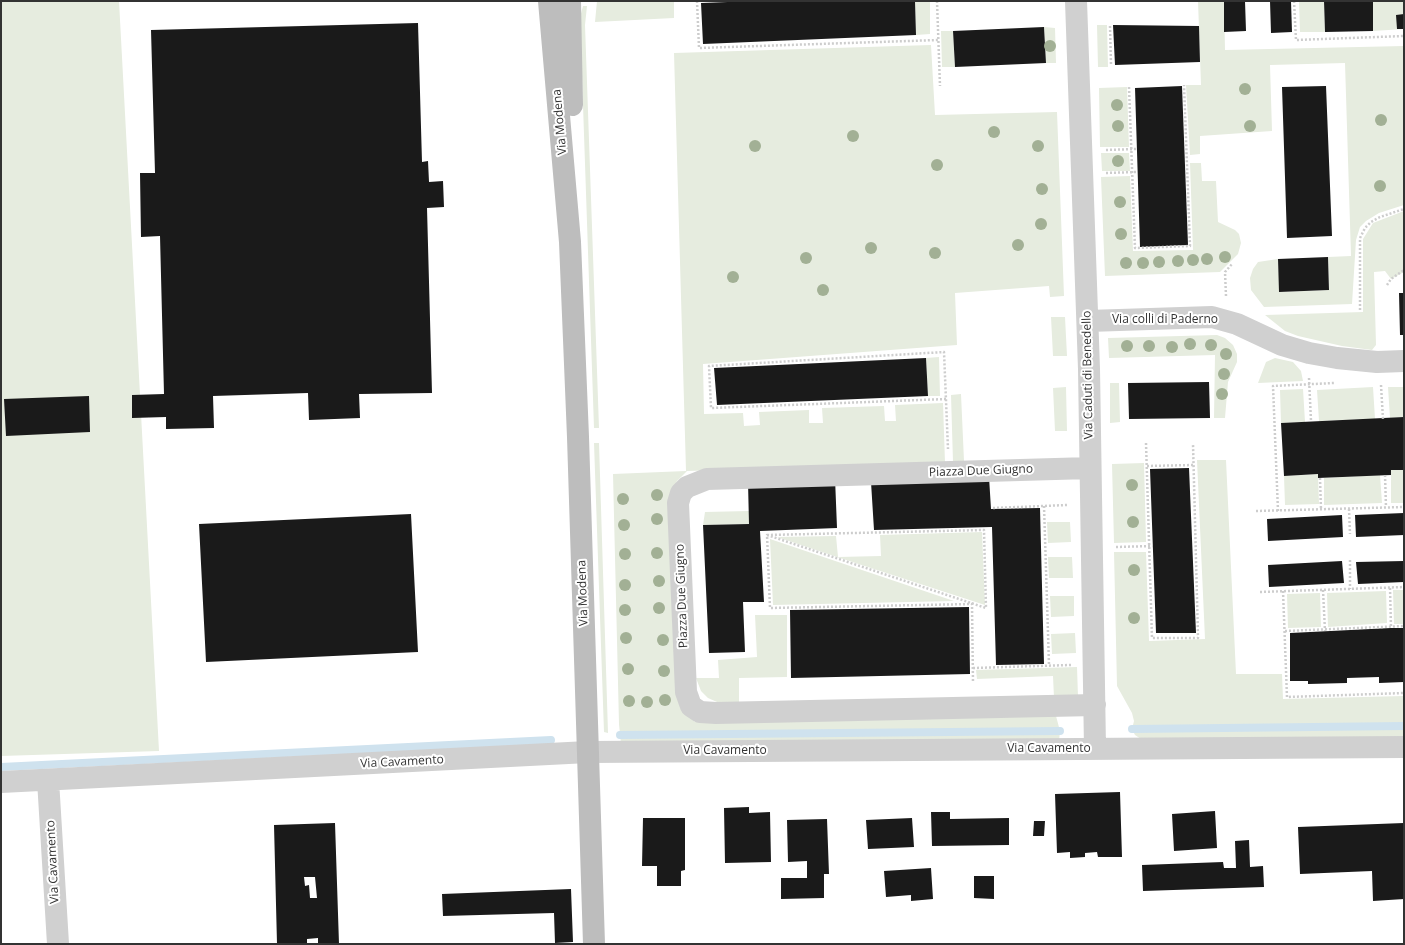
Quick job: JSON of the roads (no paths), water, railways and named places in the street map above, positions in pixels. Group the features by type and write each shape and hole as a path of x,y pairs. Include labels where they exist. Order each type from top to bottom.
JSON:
{"main road":[{"name":"Via Modena","path":"550,1 570,242 578,437 594,944"},
{"name":"Via Modena","path":"570,1 572,146 570,242"}],"street":[{"name":"Via Caduti di Benedello","path":"1076,1 1088,321 1095,748"},
{"name":"Via colli di Paderno","path":"1088,321 1212,317 1231,322 1309,354 1377,362 1404,361"},
{"name":"Piazza Due Giugno","path":"1090,468 707,479 687,487 681,493 678,509 686,692 691,706 700,712 716,714 1095,705"},
{"name":"Via Cavamento","path":"1,782 588,752 1404,747"},
{"name":"Via Cavamento","path":"48,780 58,944"}],"waterway":[{"path":"1132,729 1404,726"},
{"path":"620,735 1060,731"},
{"path":"1,767 551,740"}]}
